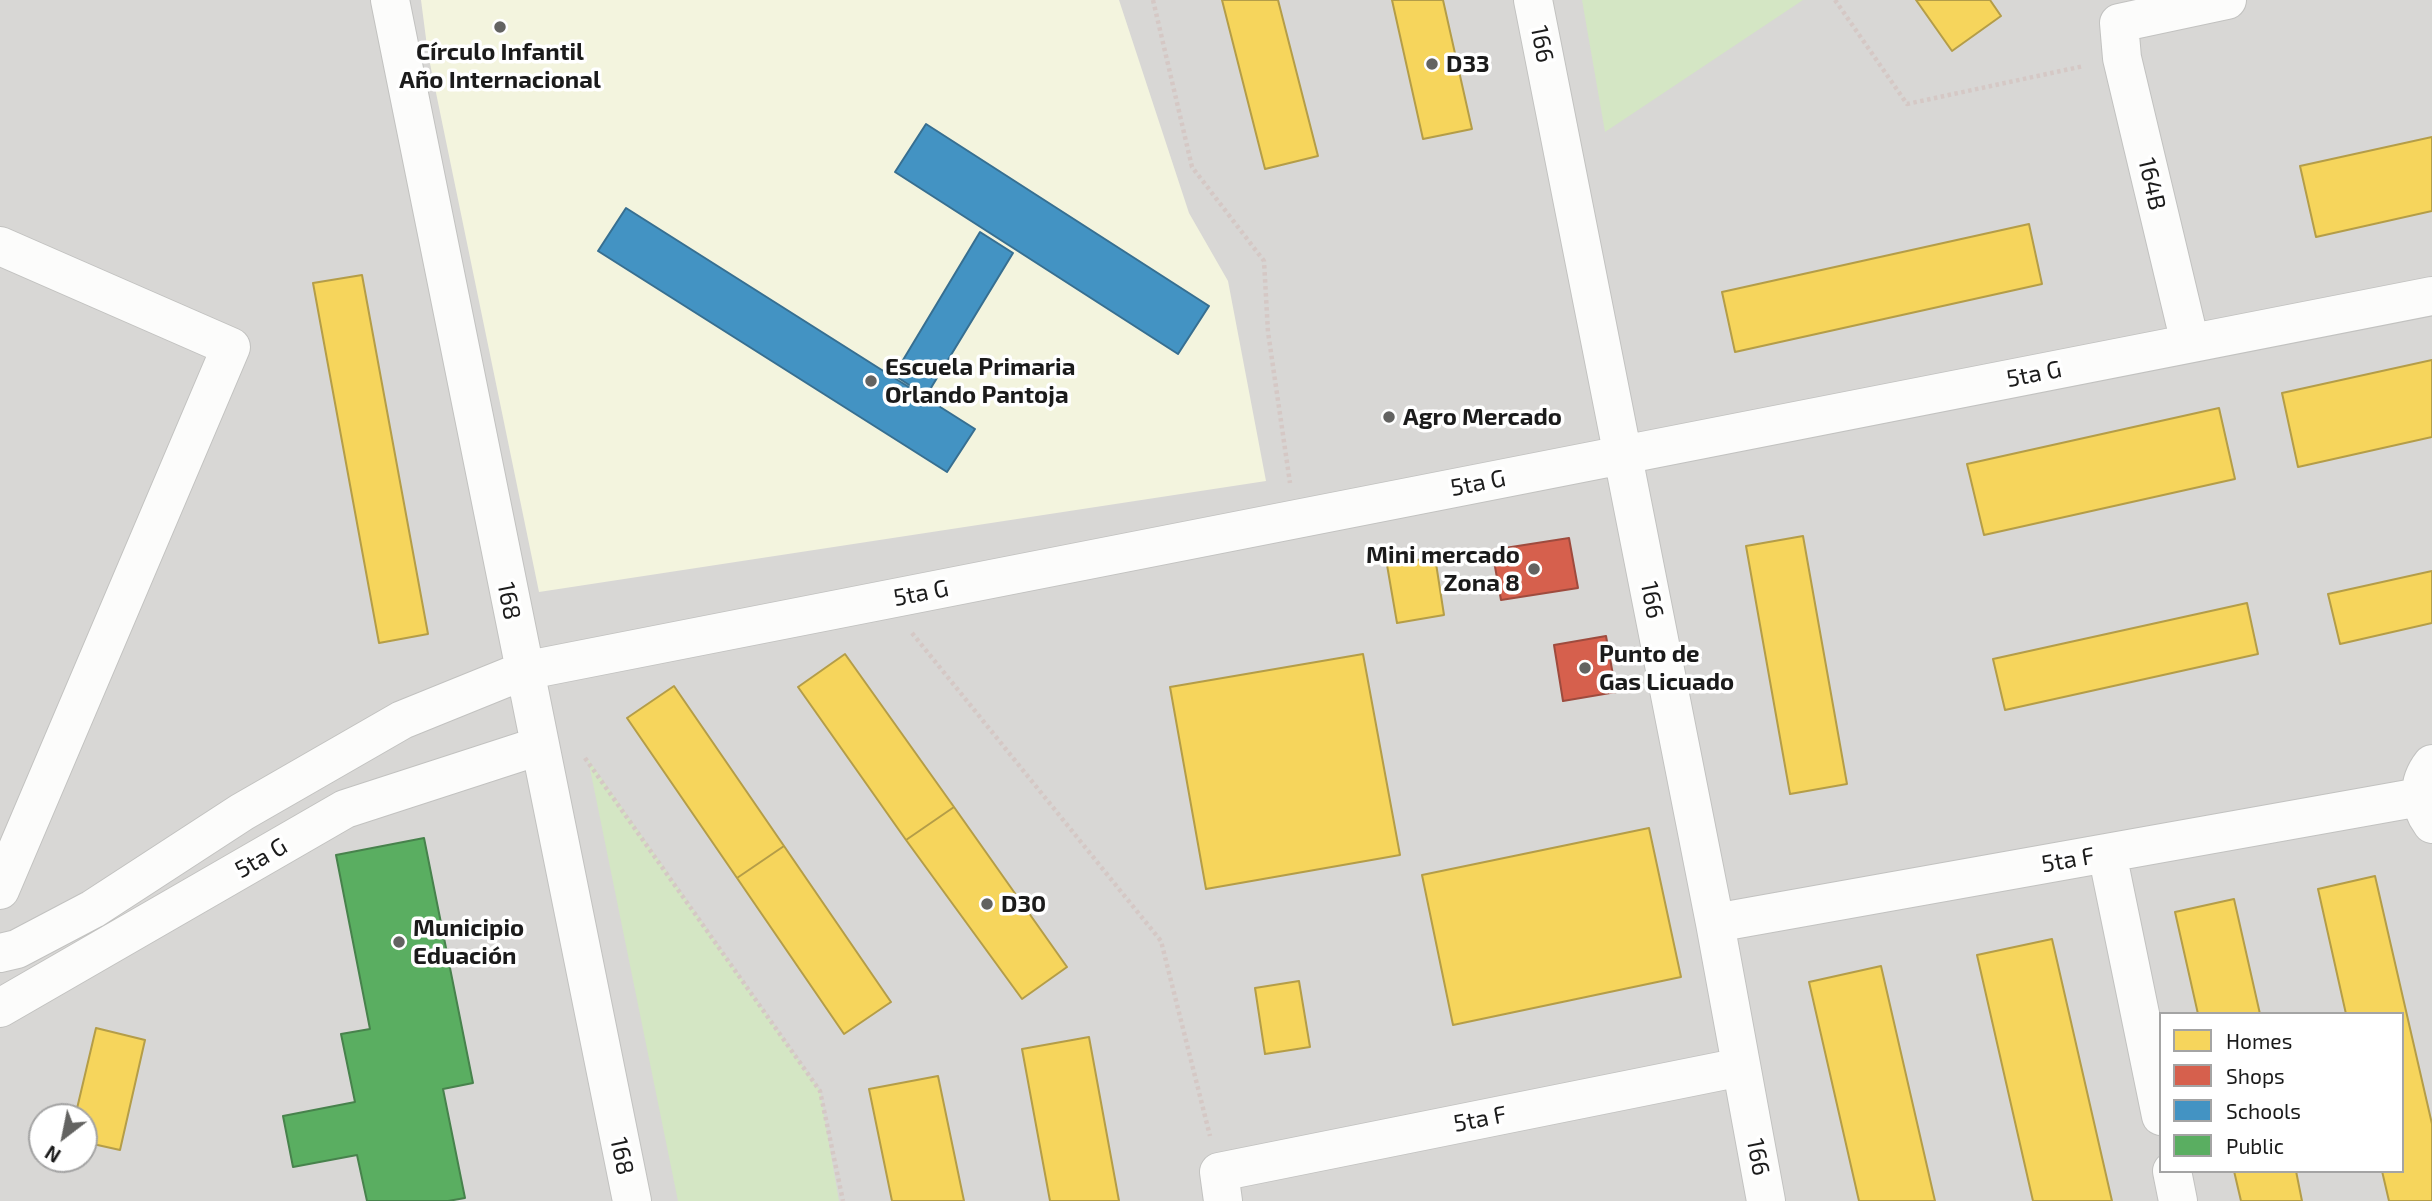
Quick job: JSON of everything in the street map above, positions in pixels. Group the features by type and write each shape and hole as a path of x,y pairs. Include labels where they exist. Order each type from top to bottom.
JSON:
{"street":[{"name":"168","path":"390,0 538,746 632,1201"},
{"name":"166","path":"1533,0 1715,923 1766,1201"},
{"path":"2121,41 2227,0"},
{"name":"164B","path":"2121,41 2190,343"},
{"path":"0,246 231,347 0,890"},
{"name":"5ta G","path":"0,953 17,949 93,909 242,812 402,720 523,671 2432,296"},
{"name":"5ta G","path":"0,1007 345,810 538,746"},
{"name":"5ta F","path":"1715,923 2428,795"},
{"path":"2107,853 2159,1106"},
{"name":"5ta F","path":"1221,1187 1741,1067"},
{"path":"2172,1173 2178,1201"}],"path":[{"path":"1153,0 1192,167 1264,261 1268,332 1296,519"},
{"path":"1835,0 1907,104 2121,41"},
{"path":"886,600 1161,941 1221,1187"},
{"path":"580,751 820,1091 843,1201"}],"shaded area":[{"path":"0,0 2432,0 2432,1201 0,1201"},
{"name":"Escuela Primaria Orlando Pantoja","path":"421,0 1119,0 1189,213 1228,281 1266,481 539,592 428,54"}],"green space":[{"path":"1582,0 1803,0 1605,132"},
{"path":"588,759 820,1091 839,1201 678,1201"}],"building: Homes":[{"path":"1222,0 1278,0 1318,156 1265,169"},
{"name":"D33","path":"1392,0 1443,0 1472,129 1423,139"},
{"path":"1916,0 1990,0 2001,16 1952,51"},
{"path":"2432,137 2432,211 2316,237 2300,166"},
{"path":"2029,224 2042,284 1735,352 1722,292"},
{"path":"362,275 428,634 379,643 313,283"},
{"path":"2432,360 2432,437 2298,467 2282,393"},
{"path":"2219,408 2235,479 1984,535 1967,464"},
{"path":"1803,536 1847,784 1790,794 1746,546"},
{"path":"1435,557 1444,615 1397,623 1387,565"},
{"path":"2432,571 2432,623 2340,644 2328,594"},
{"path":"2247,603 2258,654 2005,710 1993,659"},
{"path":"845,654 954,807 906,840 798,687"},
{"path":"1363,654 1400,855 1206,889 1170,687"},
{"path":"674,686 784,846 737,878 627,718"},
{"name":"D30","path":"954,807 1067,967 1022,999 906,840"},
{"path":"1649,828 1681,977 1453,1025 1422,875"},
{"path":"784,846 891,1002 844,1034 737,878"},
{"path":"2375,876 2432,1124 2432,1201 2389,1201 2382,1173 2404,1173 2404,1012 2346,1012 2318,889"},
{"path":"2234,899 2260,1012 2198,1012 2175,912"},
{"path":"2052,939 2112,1201 2033,1201 1977,955"},
{"path":"1881,966 1935,1201 1859,1201 1809,982"},
{"path":"1299,981 1310,1047 1265,1054 1255,988"},
{"path":"96,1028 145,1040 120,1150 98,1145 98,1103 78,1103"},
{"path":"1089,1037 1119,1201 1050,1201 1022,1049"},
{"path":"938,1076 964,1201 892,1201 869,1089"},
{"path":"2234,1173 2296,1173 2302,1201 2241,1201"}],"building: Shops":[{"path":"1569,538 1578,588 1501,600 1492,550"},
{"name":"Punto de Gas Licuado","path":"1606,636 1616,692 1563,701 1554,645"}],"building: Schools":[{"path":"926,124 1209,306 1178,354 895,172"},
{"path":"626,208 975,429 947,472 598,251"},
{"path":"980,232 1013,253 926,396 894,375"}],"building: Public":[{"name":"Municipio Eduación","path":"424,838 473,1083 443,1089 465,1198 448,1201 367,1201 357,1155 293,1167 283,1116 355,1102 341,1034 370,1029 336,855"}],"place":[{"name":"Círculo Infantil Año Internacional","path":"500,27"},
{"name":"D33","path":"1432,64"},
{"name":"Escuela Primaria Orlando Pantoja","path":"871,381"},
{"name":"Agro Mercado","path":"1389,417"},
{"name":"Mini mercado Zona 8","path":"1534,569"},
{"name":"Punto de Gas Licuado","path":"1585,668"},
{"name":"D30","path":"987,904"},
{"name":"Municipio Eduación","path":"399,942"}]}
